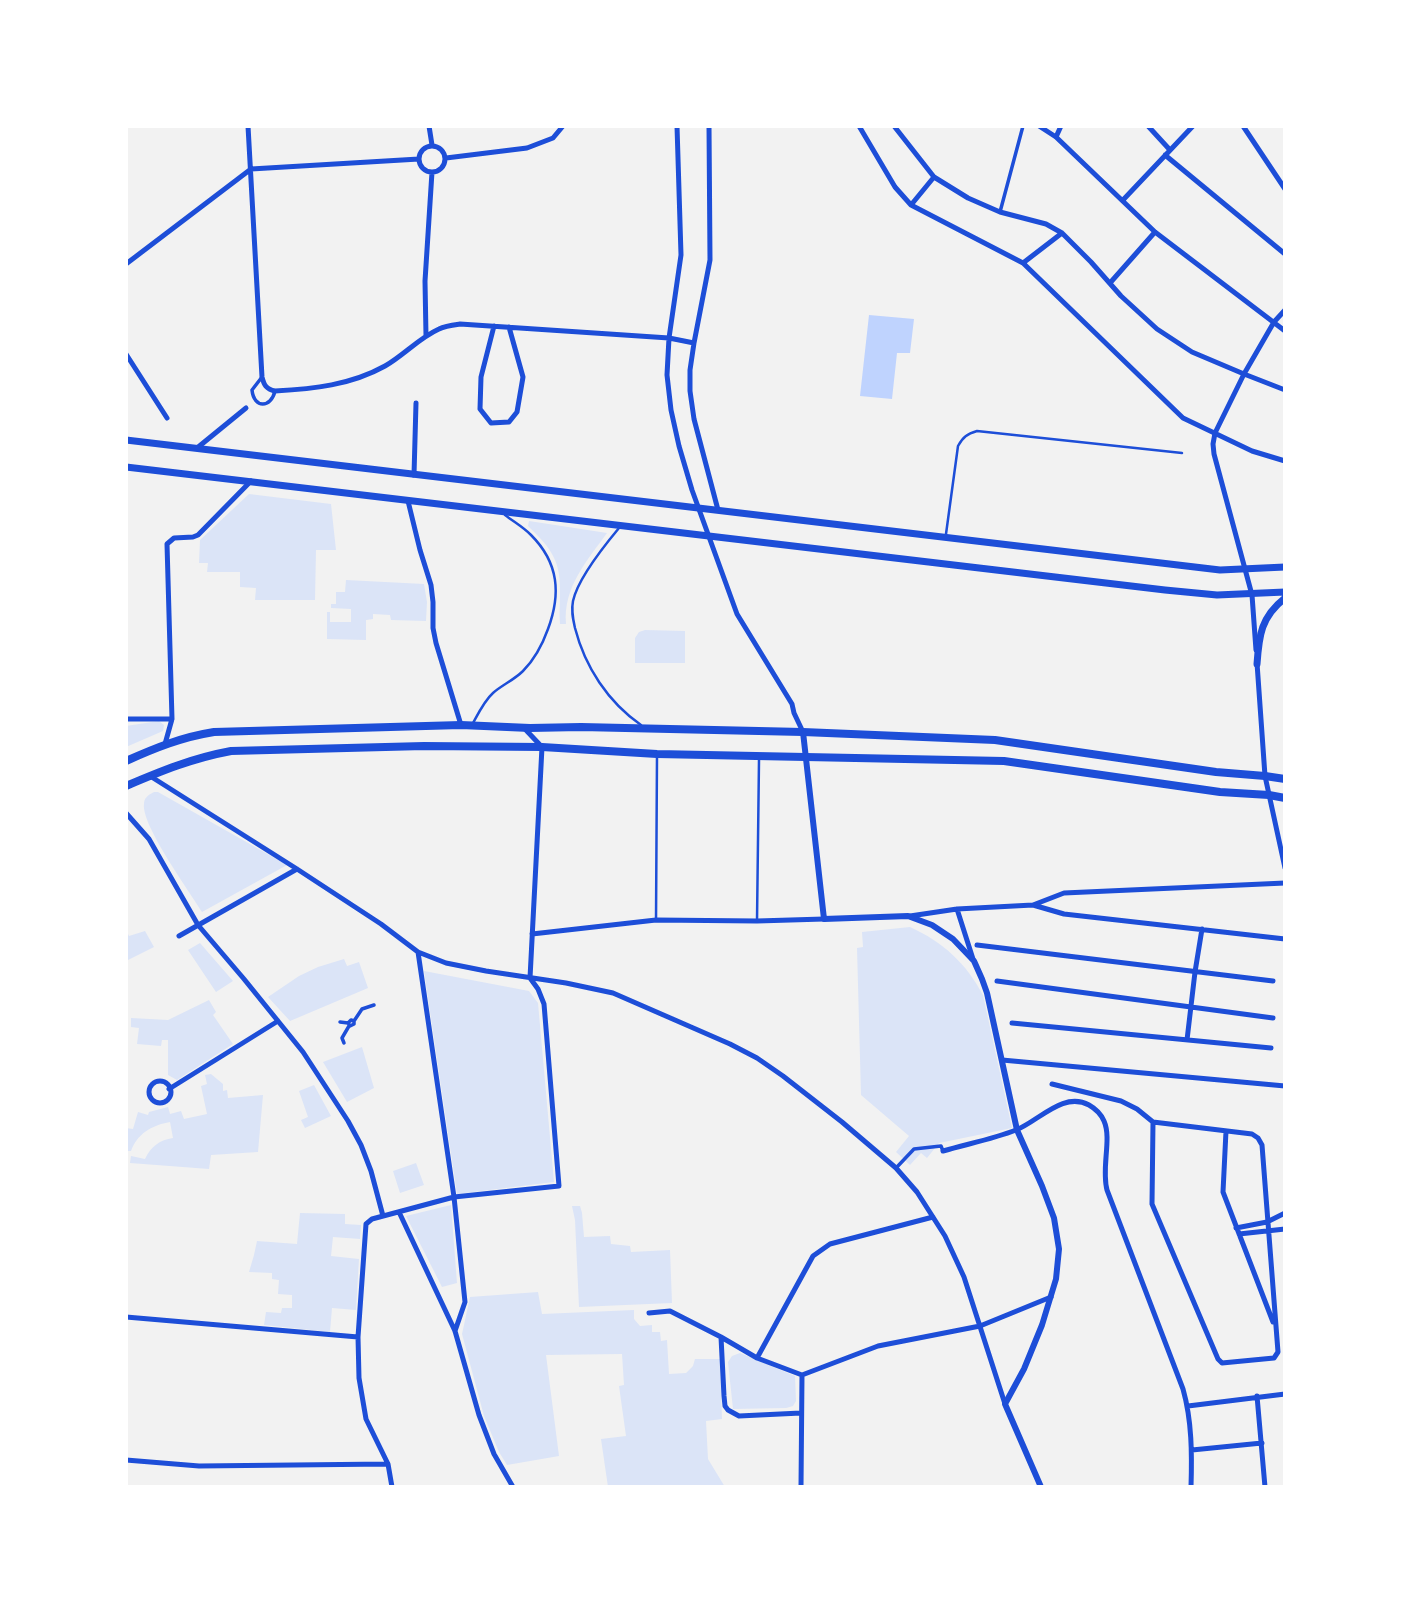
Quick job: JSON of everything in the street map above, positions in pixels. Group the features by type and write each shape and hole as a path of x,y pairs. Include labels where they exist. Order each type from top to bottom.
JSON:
{"main road":[{"path":"126,440 1220,570 1285,567"},
{"path":"126,467 1165,590 1217,595 1285,592"},
{"path":"1257,664 1262,626 1273,607 1285,598"},
{"path":"126,761 165,744 199,734 229,730 472,725 995,740 1216,772 1285,779"},
{"path":"126,786 172,766 231,751 424,746 542,747 657,754 1004,761 1220,792 1285,798"}],"street":[{"path":"248,126 262,377 266,387 275,391 316,389 356,379 385,366 441,328 460,324 671,339 692,343"},
{"path":"429,126 432,145"},
{"path":"446,158 534,145 553,138 563,126"},
{"path":"677,126 681,255 667,375 671,410 679,446 708,536 737,614 792,705 803,733 824,919"},
{"path":"709,126 710,260 692,343 690,391 694,419 718,510"},
{"path":"859,126 895,187 911,205 1023,263 1183,418 1252,451 1285,461"},
{"path":"894,126 934,177 968,198 1000,212 1046,224 1062,233 1121,296 1157,329 1192,352 1285,390"},
{"path":"1000,212 1023,126"},
{"path":"1039,126 1056,137 1156,232 1285,331"},
{"path":"1056,137 1061,126"},
{"path":"1148,126 1170,150"},
{"path":"1123,200 1193,126"},
{"path":"1243,126 1285,189"},
{"path":"432,145 441,149 446,158 442,168 432,172 423,168 419,159 422,149 432,145"},
{"path":"1165,155 1285,254"},
{"path":"126,264 251,169 419,159"},
{"path":"426,336 425,281 432,172"},
{"path":"911,205 934,177"},
{"path":"1110,283 1156,232"},
{"path":"1023,263 1062,233"},
{"path":"1285,310 1274,322 1244,374 1215,433 1213,444 1252,595 1265,776 1285,868"},
{"path":"494,326 481,377 480,409 491,423 509,422 517,412 523,377 509,327"},
{"path":"126,354 167,418"},
{"path":"262,377 252,390 256,401 261,404 268,403 275,391"},
{"path":"414,475 416,403"},
{"path":"196,449 246,408"},
{"path":"165,744 172,719 167,544 174,538 198,535 251,481"},
{"path":"408,501 431,585 436,643 461,725"},
{"path":"126,719 172,719"},
{"path":"392,1487 388,1464 366,1419 359,1378 358,1338 366,1224 383,1216 454,1197 559,1186 544,1004 530,978 542,747 523,727"},
{"path":"150,776 381,924 418,952 446,963 613,993 748,1053 783,1076 842,1122 896,1168 917,1192 945,1236 964,1277 1005,1404 1041,1487"},
{"path":"126,813 149,839 198,925 315,1069 361,1145 383,1216"},
{"path":"179,936 297,869"},
{"path":"1033,905 1064,892 1285,883"},
{"path":"532,934 656,919 757,921 908,916 957,909 1033,905 1064,914 1285,939"},
{"path":"957,909 987,993 1017,1130 1054,1218 1059,1250 1051,1297 1032,1351 1005,1404"},
{"path":"908,916 943,931 974,961"},
{"path":"1187,1040 1202,929"},
{"path":"977,945 1273,981"},
{"path":"418,952 454,1197 465,1302 455,1331"},
{"path":"997,981 1273,1018"},
{"path":"340,1021 354,1025 362,1009 374,1005"},
{"path":"169,1088 278,1021"},
{"path":"1012,1023 1271,1048"},
{"path":"344,1043 342,1038 349,1024"},
{"path":"1002,1060 1285,1086"},
{"path":"157,1082 165,1083 169,1088 170,1095 165,1102 156,1102 150,1097 150,1088 157,1082"},
{"path":"1052,1084 1121,1101 1153,1122 1252,1134 1258,1138 1262,1144 1278,1352 1274,1358 1222,1363 1217,1360 1153,1204 1153,1122"},
{"path":"896,1168 914,1149 941,1146 943,1151 1017,1130 1066,1102 1086,1104 1101,1116 1106,1129 1104,1173 1107,1191 1188,1406 1192,1450 1191,1487"},
{"path":"1226,1131 1223,1192 1276,1328"},
{"path":"400,1212 455,1331 479,1415 494,1454 513,1487"},
{"path":"1237,1231 1268,1222 1285,1213"},
{"path":"757,1358 813,1256 821,1249 830,1244 933,1216"},
{"path":"1237,1231 1285,1229"},
{"path":"649,1313 670,1311 757,1358 802,1375 878,1346 980,1326 1051,1297"},
{"path":"126,1317 358,1338"},
{"path":"721,1337 724,1396 728,1410 739,1416 801,1413"},
{"path":"801,1487 802,1375"},
{"path":"1188,1406 1285,1394"},
{"path":"1257,1396 1265,1487"},
{"path":"1192,1450 1262,1443"},
{"path":"126,1460 199,1466 388,1464"}],"lane":[{"path":"946,538 958,446 968,433 977,431 1182,453"},
{"path":"472,725 493,693 525,669 542,642 556,602 553,571 545,553 528,532 500,511"},
{"path":"621,526 577,587 572,603 572,617 582,650 603,687 623,710 647,729"},
{"path":"656,919 657,754"},
{"path":"757,921 759,756"}],"shaded area":[{"path":"249,494 331,504 336,550 316,550 315,600 255,600 256,588 240,587 240,572 207,572 208,563 199,563 200,540"},
{"path":"529,521 607,533 584,564 572,586 566,624 560,624 557,564 549,549 528,526"},
{"path":"346,580 424,584 426,621 391,620 390,615 373,614 373,619 366,620 366,640 327,639 327,612 330,612 330,622 351,622 351,609 331,608 331,604 336,604 336,592 345,592"},
{"path":"685,631 685,663 635,663 635,638 639,632"},
{"path":"159,721 164,725 163,731 126,747 126,726"},
{"path":"154,792 287,865 202,912 150,827 144,802"},
{"path":"910,927 933,939 961,963 983,995 1012,1128 939,1143 927,1158 921,1153 910,1165 896,1152 909,1136 861,1095 857,948 863,947 862,932"},
{"path":"126,930 129,936 145,931 154,947 126,961"},
{"path":"200,943 233,981 216,992 188,950"},
{"path":"344,959 347,966 359,962 368,988 290,1021 268,997 299,976"},
{"path":"424,971 529,991 538,1003 554,1182 457,1194"},
{"path":"209,1000 216,1012 213,1015 233,1044 177,1080 168,1075 168,1040 162,1040 161,1046 137,1044 139,1028 131,1027 131,1018 168,1020"},
{"path":"362,1047 374,1088 347,1102 323,1062"},
{"path":"211,1074 223,1084 223,1091 227,1090 228,1098 263,1095 258,1152 211,1155 209,1169 130,1163 131,1156 145,1159 156,1144 173,1138 170,1122 163,1123 146,1131 131,1151 126,1151 126,1128 133,1129 138,1112 148,1115 149,1112 168,1107 170,1114 181,1111 184,1119 207,1114 201,1086 207,1084 205,1075"},
{"path":"314,1085 331,1116 305,1128 301,1120 308,1117 299,1091"},
{"path":"416,1163 424,1185 400,1193 393,1171"},
{"path":"451,1205 457,1283 442,1287 406,1216"},
{"path":"572,1206 580,1206 584,1237 610,1236 611,1244 630,1246 631,1252 670,1250 672,1303 579,1307"},
{"path":"300,1213 345,1214 345,1224 361,1225 360,1239 333,1237 331,1256 359,1259 356,1310 332,1308 330,1332 264,1325 266,1312 281,1313 282,1308 292,1308 292,1295 278,1294 279,1280 272,1279 272,1273 249,1272 257,1241 297,1244"},
{"path":"538,1292 542,1314 634,1310 634,1319 640,1326 652,1325 652,1332 660,1332 661,1341 667,1340 669,1374 686,1373 693,1366 695,1359 720,1359 722,1419 706,1421 708,1459 725,1487 608,1487 601,1439 626,1436 619,1386 624,1385 622,1354 546,1355 559,1456 507,1465 484,1416 462,1334 470,1297"},
{"path":"740,1353 795,1376 796,1401 793,1406 733,1409 728,1362 732,1356"}],"water":[{"path":"869,315 914,319 910,353 897,353 892,399 860,396"}]}
